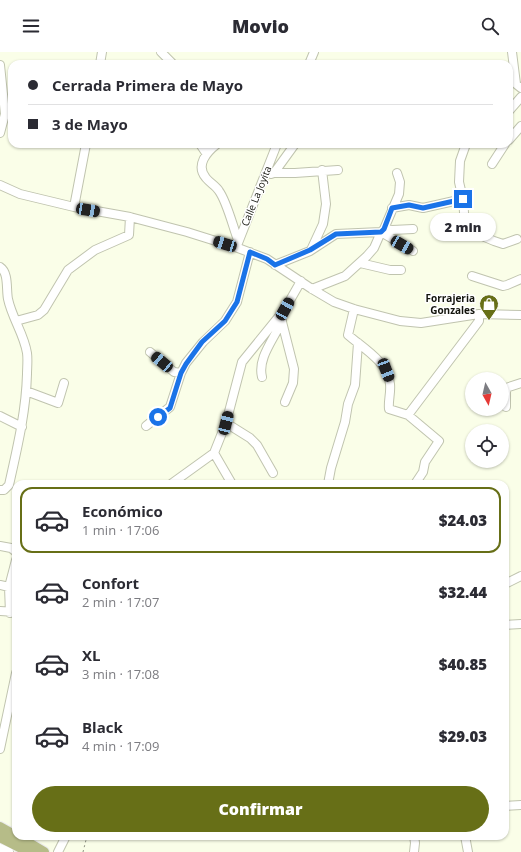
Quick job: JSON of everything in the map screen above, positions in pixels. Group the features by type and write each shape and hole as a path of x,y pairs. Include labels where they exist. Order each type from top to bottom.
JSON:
{"main road":[{"path":"0,828 12,834"},
{"path":"0,837 44,852"}],"street":[{"path":"161,52 168,60"},
{"path":"512,52 516,84 521,88"},
{"path":"0,65 5,114 0,133"},
{"path":"513,106 521,97"},
{"path":"513,135 521,126"},
{"path":"74,207 85,148"},
{"path":"203,148 206,153"},
{"path":"212,148 206,153 202,165 202,172 206,178 219,190 238,244"},
{"name":"Calle La Joyita","path":"238,244 275,148"},
{"path":"274,173 292,148"},
{"path":"465,148 460,161 459,182 463,199 465,226 468,230 494,242 503,244 517,239"},
{"path":"492,164 502,148"},
{"path":"310,250 323,224 326,204 322,170"},
{"path":"263,178 274,173 338,170"},
{"path":"312,289 345,276 374,248 399,194 400,182 397,173"},
{"path":"0,185 20,194 74,207 130,217 238,244 250,252 267,259 334,302 400,321 421,322 479,314 521,315"},
{"path":"392,208 409,205 423,208 463,199"},
{"path":"16,321 38,315 44,310 68,270 95,250 130,235 130,217"},
{"path":"275,265 310,250 336,234 413,229"},
{"path":"382,231 413,251"},
{"path":"146,426 170,408 181,373 186,364 202,342 225,321 237,302 250,252"},
{"path":"360,263 390,270 401,270"},
{"path":"0,267 3,269 6,279 8,299 22,334 27,354 26,391 22,427 9,486 4,490 0,490"},
{"path":"472,276 503,286 518,280 521,288"},
{"path":"177,480 214,453 226,423 242,362 285,309 301,281"},
{"path":"262,377 260,370 264,356 282,322 285,309"},
{"path":"354,309 348,335 375,357 386,370 390,382 389,409 408,415 439,441 425,462 423,472 418,480"},
{"path":"408,415 479,321 479,314"},
{"path":"282,322 294,369 293,383 285,402"},
{"path":"329,480 345,422 348,404 355,385 358,343"},
{"path":"150,352 174,372 181,373"},
{"path":"26,391 58,403 64,383"},
{"path":"509,387 521,383"},
{"path":"0,416 22,427"},
{"path":"226,423 250,438 257,445 273,473"},
{"path":"214,453 230,480"},
{"path":"0,546 12,549"},
{"path":"12,575 9,587 12,606"},
{"path":"509,582 521,576"},
{"path":"0,586 9,587"},
{"path":"0,611 12,612"},
{"path":"509,625 521,624"},
{"path":"0,749 12,692"},
{"path":"509,806 521,806"},
{"path":"58,852 64,840"},
{"path":"414,852 415,840"},
{"path":"466,840 468,852"},
{"path":"0,848 9,852"}],"path":[{"path":"83,852 86,840"}],"place":[{"name":"Forrajeria Gonzales","path":"489,321"}],"route":[{"path":"158,417 170,408 181,373 186,364 202,342 225,321 237,302 250,252 267,259 275,265 299,256 336,234 381,232 384,229 392,208 409,205 423,208 463,199"}]}
